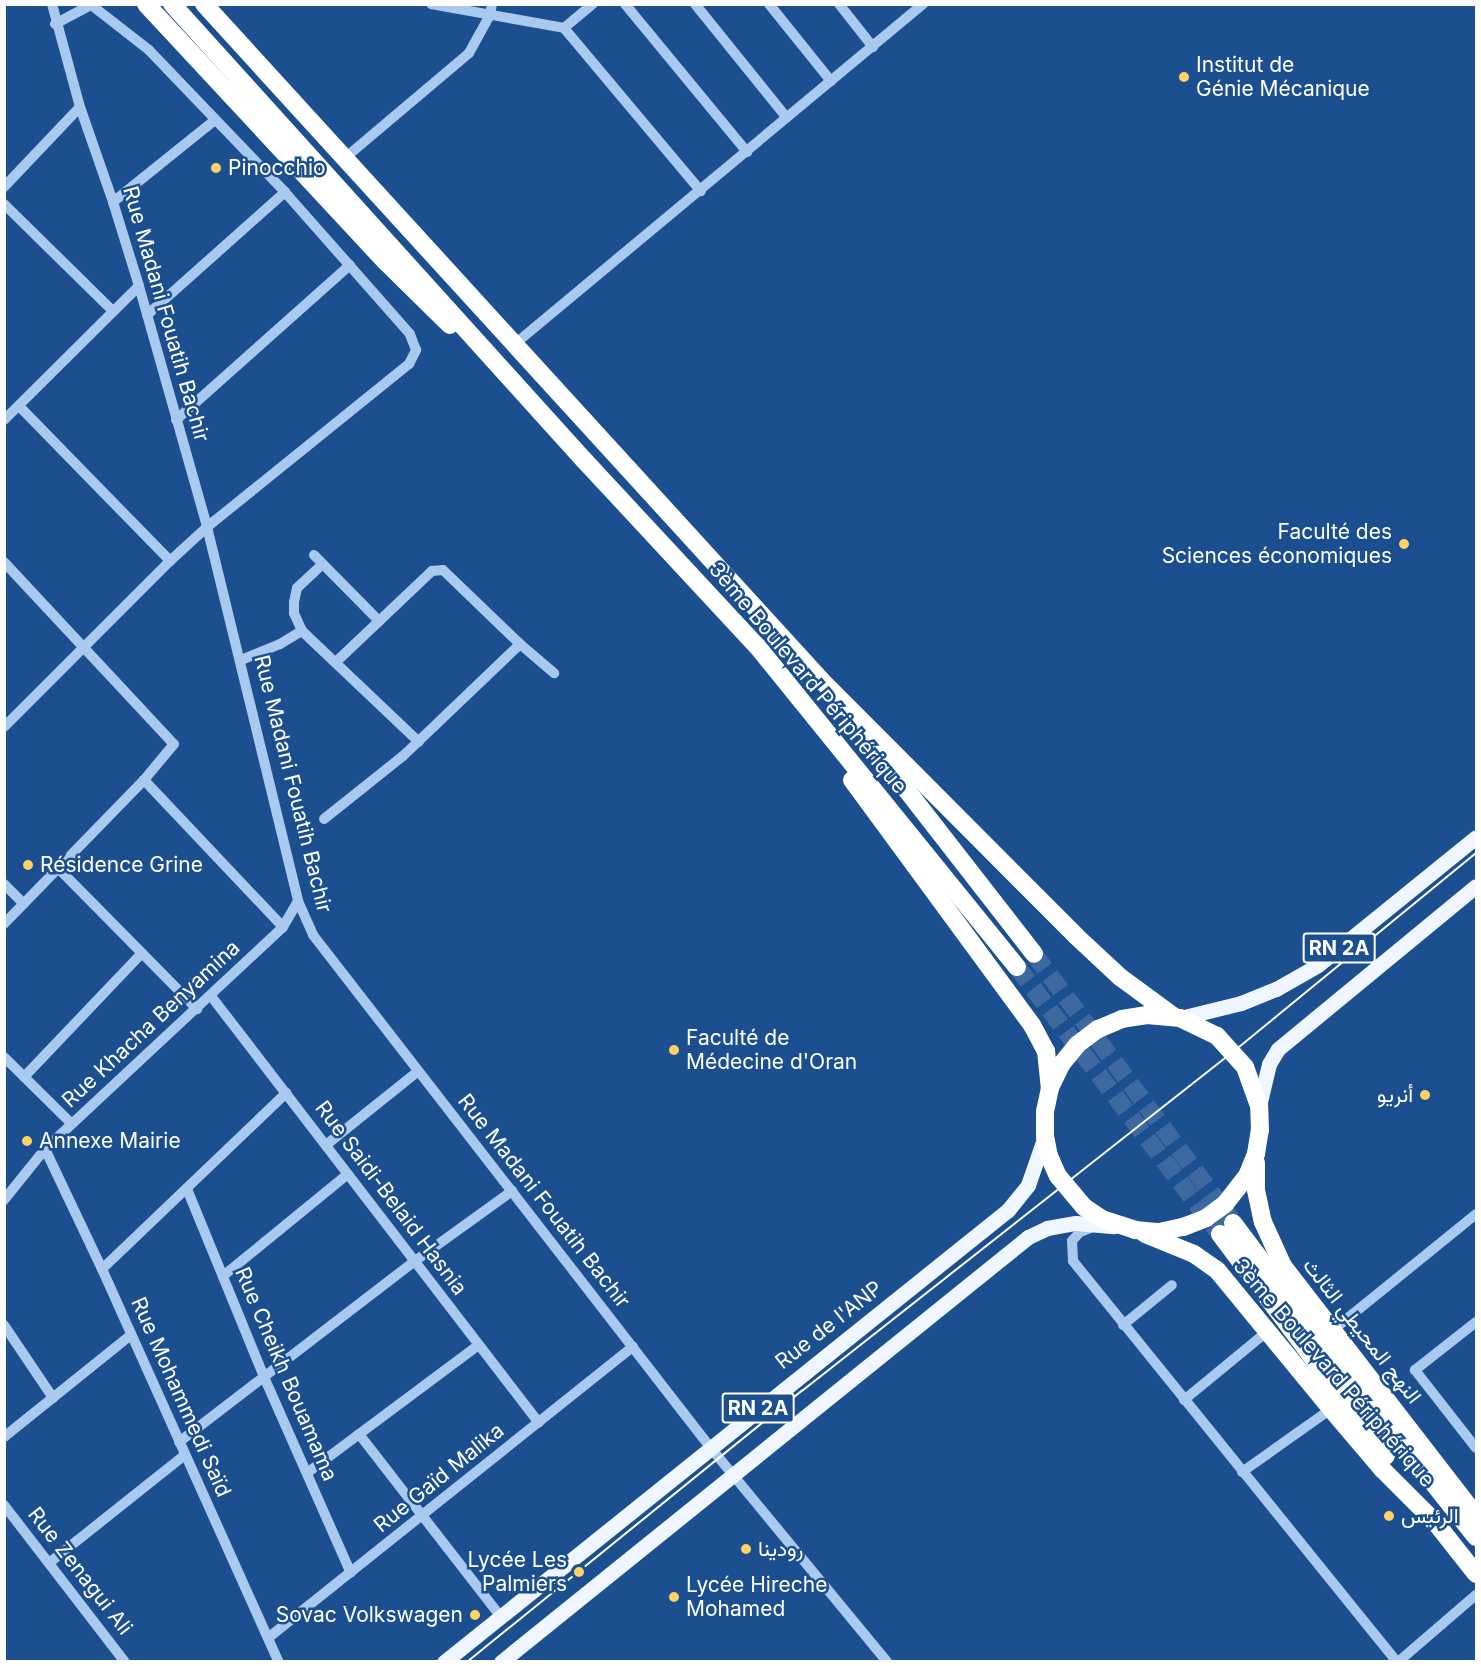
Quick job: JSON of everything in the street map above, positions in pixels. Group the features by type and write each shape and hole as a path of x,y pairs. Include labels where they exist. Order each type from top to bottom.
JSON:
{"highway":[{"name":"3ème Boulevard Périphérique","path":"146,4 385,261 461,336 508,373"},
{"name":"3ème Boulevard Périphérique","path":"172,4 508,373 583,459 757,646 1017,966"},
{"path":"204,4 821,680 1076,936 1120,977 1176,1017 1217,1036 1245,1067 1259,1106 1260,1130 1256,1154 1241,1185 1225,1204 1206,1218 1183,1227 1167,1230 1128,1229"},
{"path":"218,4 352,152 463,286"},
{"path":"757,646 802,714 1032,1025 1046,1051 1050,1088"},
{"name":"3ème Boulevard Périphérique","path":"821,680 1034,954"},
{"path":"1050,1088 1061,1065 1098,1029 1122,1019 1147,1015 1176,1017"},
{"name":"3ème Boulevard Périphérique","path":"1050,1088 1045,1112 1045,1136 1053,1166 1070,1193 1102,1219 1194,1254 1217,1270 1383,1470 1435,1522"},
{"name":"النهج المحيطي الثالث","path":"1256,1154 1256,1190 1263,1222 1283,1266 1476,1516"},
{"name":"3ème Boulevard Périphérique","path":"1476,1537 1227,1229 1435,1522 1476,1574"}],"main road":[{"name":"RN 2A","path":"1176,1017 1241,1003 1267,993 1318,965 1476,837"},
{"name":"RN 2A","path":"1259,1106 1269,1064 1278,1049 1476,886"},
{"name":"Rue de l'ANP","path":"444,1662 500,1616 715,1453 1008,1210 1028,1185 1045,1136"},
{"name":"RN 2A","path":"501,1662 1028,1237 1047,1228 1076,1223 1128,1229"}],"street":[{"name":"Rue Madani Fouatih Bachir","path":"52,4 80,106 139,286 207,527 298,901 313,935 417,1072 715,1453 887,1662"},
{"path":"431,4 491,10 564,28 701,191"},
{"path":"564,28 593,4"},
{"path":"625,4 747,152"},
{"path":"695,4 788,118"},
{"path":"769,4 831,81"},
{"path":"839,4 873,47"},
{"path":"4,727 207,527 413,360 416,350 414,339 285,192 142,44 90,5 56,24"},
{"path":"516,344 873,47 916,7"},
{"path":"352,152 469,53 491,10"},
{"path":"4,187 80,106"},
{"path":"113,201 215,120"},
{"path":"147,315 285,192"},
{"path":"4,204 113,311"},
{"path":"176,420 350,266"},
{"path":"4,420 139,286"},
{"path":"19,406 170,561"},
{"path":"314,555 379,621"},
{"path":"4,924 144,780 174,744 5,562"},
{"path":"323,564 297,588 294,613 302,631 337,661 418,742"},
{"path":"337,661 432,571 443,570 520,644 554,673"},
{"path":"241,660 279,644 302,631"},
{"path":"324,819 418,742 520,644"},
{"path":"144,780 283,927"},
{"path":"59,869 197,1009"},
{"path":"4,884 24,904"},
{"name":"Rue Khacha Benyamina","path":"4,1200 45,1149 283,927 298,901"},
{"path":"24,1077 142,953"},
{"name":"Rue Saidi-Belaid Hasnia","path":"211,996 539,1423"},
{"path":"4,1057 72,1124"},
{"path":"326,1145 417,1072"},
{"path":"102,1269 286,1093"},
{"name":"Rue Mohammedi Saïd","path":"45,1149 102,1269 279,1662"},
{"path":"223,1276 348,1174"},
{"name":"Rue Cheikh Bouamama","path":"187,1189 264,1377 351,1573"},
{"path":"179,1442 415,1261 512,1191"},
{"path":"1333,1330 1476,1214"},
{"path":"1098,1225 1080,1232 1072,1241 1073,1261 1397,1662 1476,1595"},
{"path":"1123,1325 1172,1285"},
{"path":"1475,1442 1415,1371 1476,1322"},
{"path":"4,1325 53,1398"},
{"path":"1184,1400 1269,1330"},
{"path":"4,1437 131,1335"},
{"path":"307,1473 479,1344"},
{"name":"Rue Gaïd Malika","path":"268,1638 633,1347"},
{"path":"1242,1472 1331,1409"},
{"path":"359,1434 500,1616"},
{"path":"49,1563 185,1455"},
{"name":"Rue Zenagui Ali","path":"4,1505 125,1662"}],"tunnel":[{"path":"1034,954 1231,1219"},
{"path":"1017,967 1220,1234"}],"tram line":[{"path":"467,1662 802,1391 1233,1052 1476,853"}],"place":[{"name":"Institut de Génie Mécanique","path":"1184,77"},
{"name":"Pinocchio","path":"216,168"},
{"name":"Faculté des Sciences économiques","path":"1404,544"},
{"name":"Résidence Grine","path":"28,865"},
{"name":"Faculté de Médecine d'Oran","path":"674,1050"},
{"name":"أنريو","path":"1425,1095"},
{"name":"Annexe Mairie","path":"27,1141"},
{"name":"الرئيس","path":"1389,1516"},
{"name":"رودينا","path":"746,1549"},
{"name":"Lycée Les Palmiers","path":"579,1572"},
{"name":"Lycée Hireche Mohamed","path":"674,1597"},
{"name":"Sovac Volkswagen","path":"475,1615"}]}
